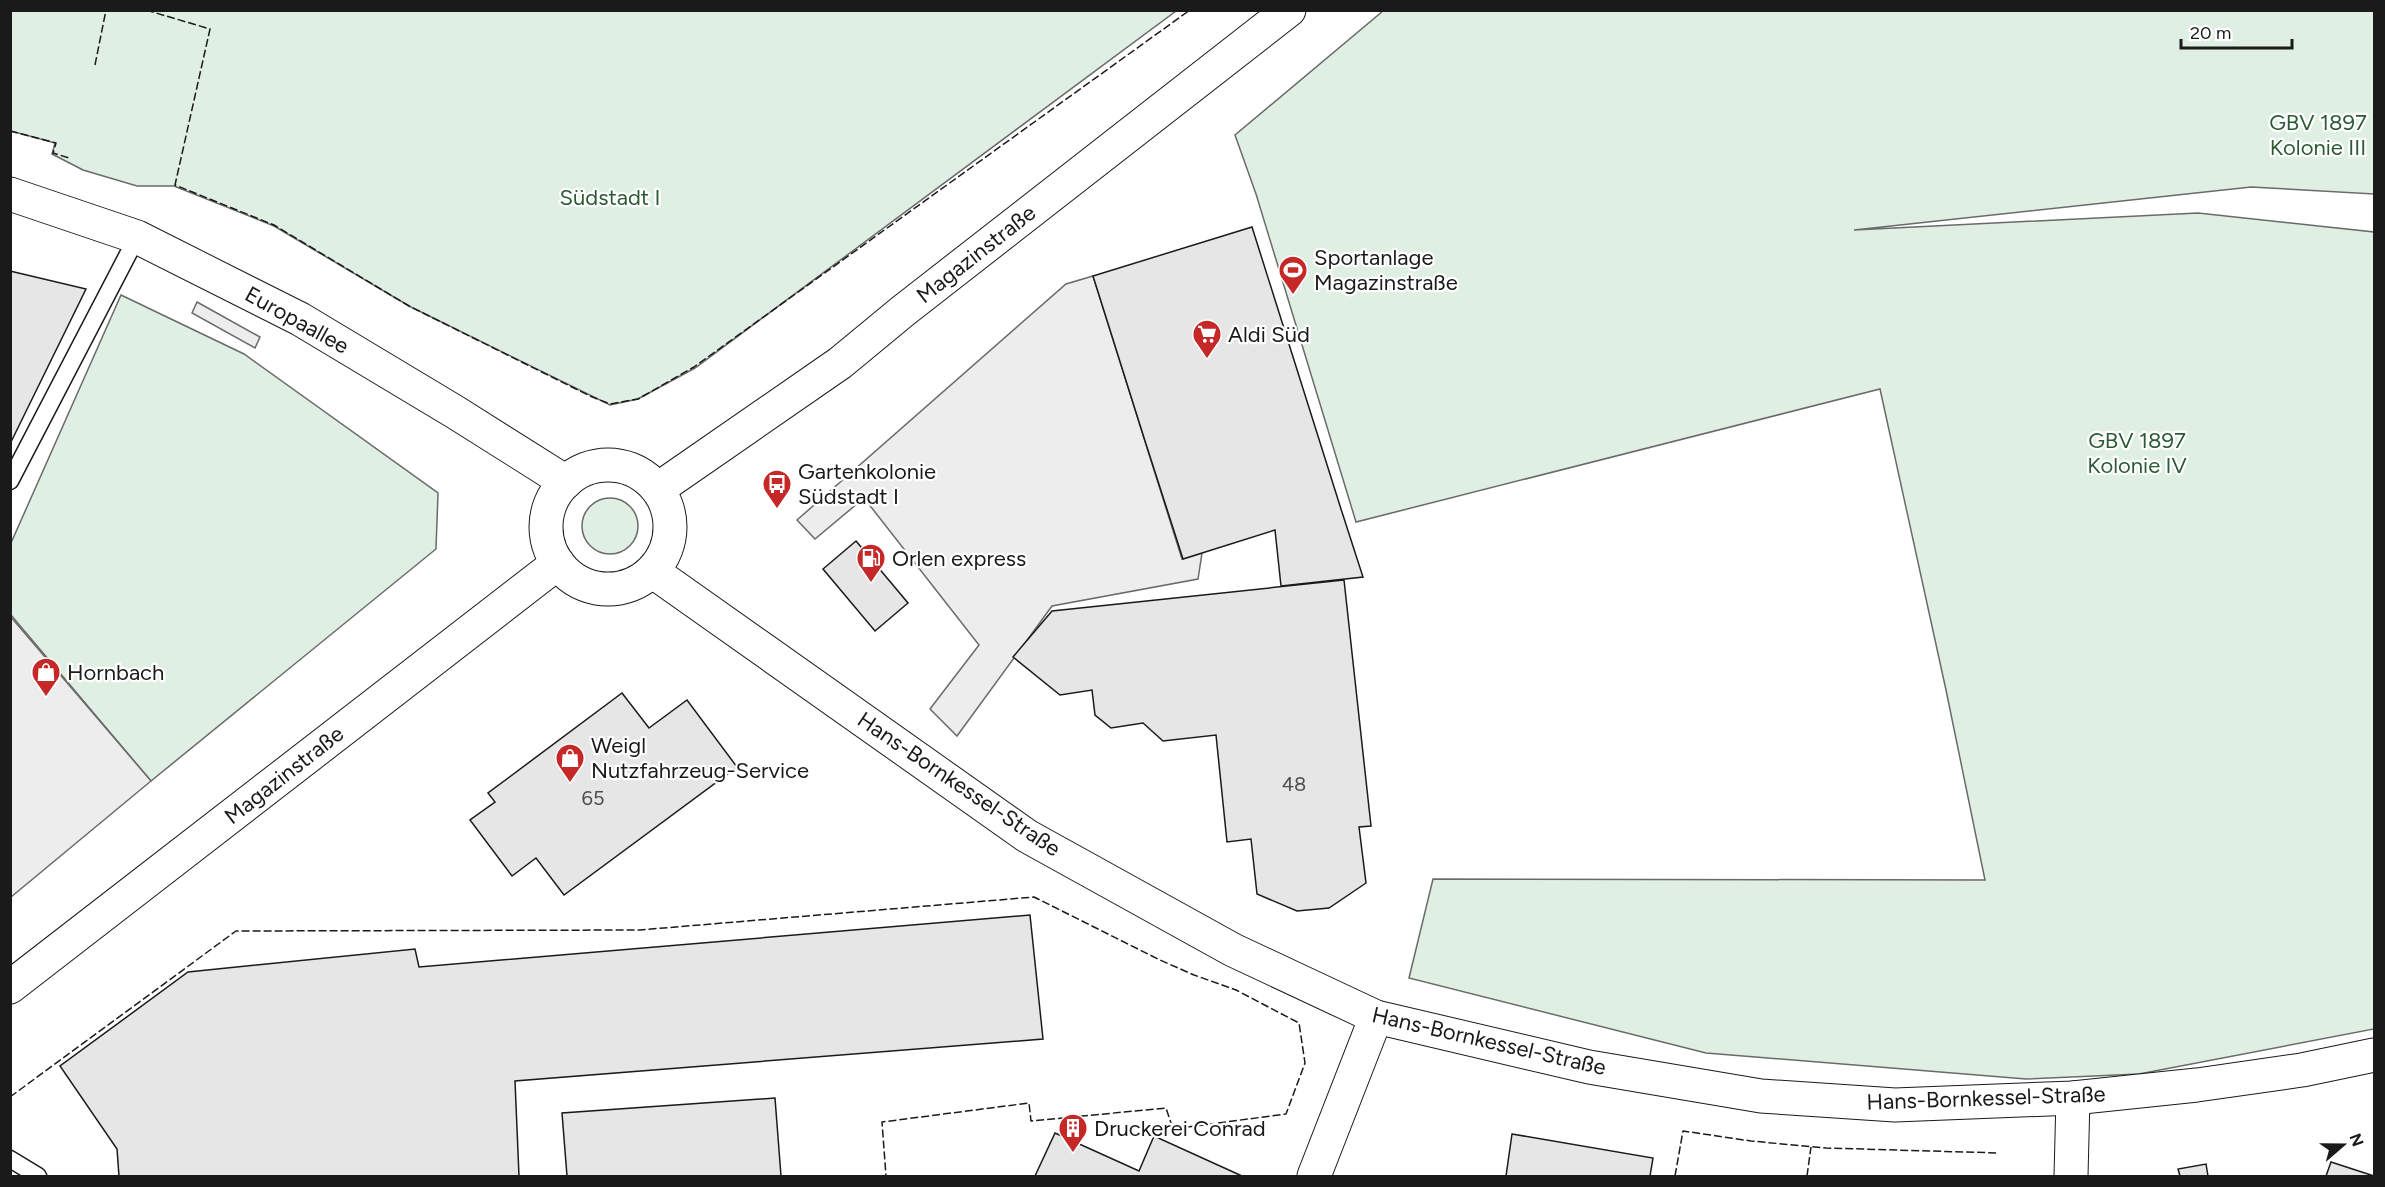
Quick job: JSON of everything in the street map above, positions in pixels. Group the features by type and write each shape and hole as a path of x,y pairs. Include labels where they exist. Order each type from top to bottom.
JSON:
{"street":[{"name":"Magazinstraße","path":"658,489 840,363 903,311 1289,10"},
{"name":"Europaallee","path":"10,194 137,237 300,319 566,482"},
{"path":"601,465 622,467 642,475 658,489 666,505 670,523 669,540 662,557 652,571 634,584 614,589 592,587 573,578 558,563 548,544 546,523 551,502 566,482 580,471 601,465"},
{"name":"Magazinstraße","path":"10,987 558,563"},
{"name":"Hans-Bornkessel-Straße","path":"652,571 1027,836 1233,951 1376,1017 1589,1067 1761,1096 1895,1106 2073,1098 2302,1070 2374,1055"},
{"path":"1314,1176 1376,1017"},
{"path":"2071,1176 2073,1098"}],"lane":[{"path":"10,481 137,237"},
{"path":"10,1159 38,1176"}],"green space":[{"name":"Südstadt I","path":"10,11 1176,11 695,368 638,399 610,405 409,306 274,226 174,186 137,186 83,170 52,154 55,143 11,131"},
{"path":"1383,11 2374,11 2374,194 2251,187 1854,230 2198,213 2374,232 2374,1029 2139,1074 2026,1079 1706,1053 1409,978 1433,879 1985,880 1880,389 1356,522 1256,194 1235,135"},
{"path":"121,295 244,354 438,493 436,549 151,781 11,615 11,543"},
{"path":"610,498 621,500 630,506 636,515 638,526 636,537 630,546 621,552 610,554 599,552 590,546 584,537 582,526 584,515 590,506 599,500"}],"shaded area":[{"path":"1093,276 1182,559 1202,553 1198,579 1052,606 957,736 930,709 979,645 864,498 815,539 797,520 1066,284"},
{"path":"197,302 260,337 255,348 192,313"},
{"name":"Hornbach","path":"10,616 151,781 11,897 10,897"}],"building":[{"name":"Aldi Süd","path":"1252,227 1363,577 1281,586 1275,530 1183,559 1146,444 1093,276"},
{"path":"10,271 86,289 10,444"},
{"path":"856,541 908,603 875,631 823,569"},
{"path":"1344,580 1371,826 1359,827 1366,883 1329,908 1297,911 1257,894 1251,839 1227,842 1216,735 1163,741 1143,723 1111,728 1095,715 1092,690 1060,695 1013,657 1052,611"},
{"path":"622,693 649,728 687,700 737,767 564,895 536,858 512,876 470,820 495,802 488,793"},
{"path":"1030,915 1043,1039 515,1081 519,1176 119,1176 117,1149 60,1066 188,972 415,949 419,967"},
{"path":"775,1098 781,1176 567,1176 562,1113"},
{"name":"Druckerei Conrad","path":"1055,1133 1139,1171 1154,1136 1242,1176 1035,1176"},
{"path":"1512,1134 1653,1158 1650,1176 1506,1176"},
{"path":"2331,1162 2374,1176 2326,1176"},
{"path":"2206,1164 2208,1176 2180,1176 2178,1169"}],"fence":[{"path":"95,65 106,10"},
{"path":"146,10 210,29 175,185 274,225 409,306 610,404 638,399 694,367 1190,10"},
{"path":"10,131 56,143 53,153 69,158"},
{"path":"10,1097 236,931 640,930 1034,897 1160,960 1236,990 1299,1023 1305,1063 1286,1114 1173,1129 1166,1108 1031,1121 1029,1103 882,1122 886,1176"},
{"path":"1675,1176 1683,1131 1751,1141 1826,1148 1999,1153"},
{"path":"1807,1176 1811,1147"}],"place":[{"name":"Sportanlage Magazinstraße","path":"1293,296"},
{"name":"Aldi Süd","path":"1207,360"},
{"name":"Gartenkolonie Südstadt I","path":"777,510"},
{"name":"Orlen express","path":"871,584"},
{"name":"Hornbach","path":"46,698"},
{"name":"Weigl Nutzfahrzeug-Service","path":"570,784"},
{"name":"Druckerei Conrad","path":"1073,1154"}],"park label":[{"name":"GBV 1897 Kolonie III","path":"2318,134"},
{"name":"GBV 1897 Kolonie IV","path":"2137,452"}]}
